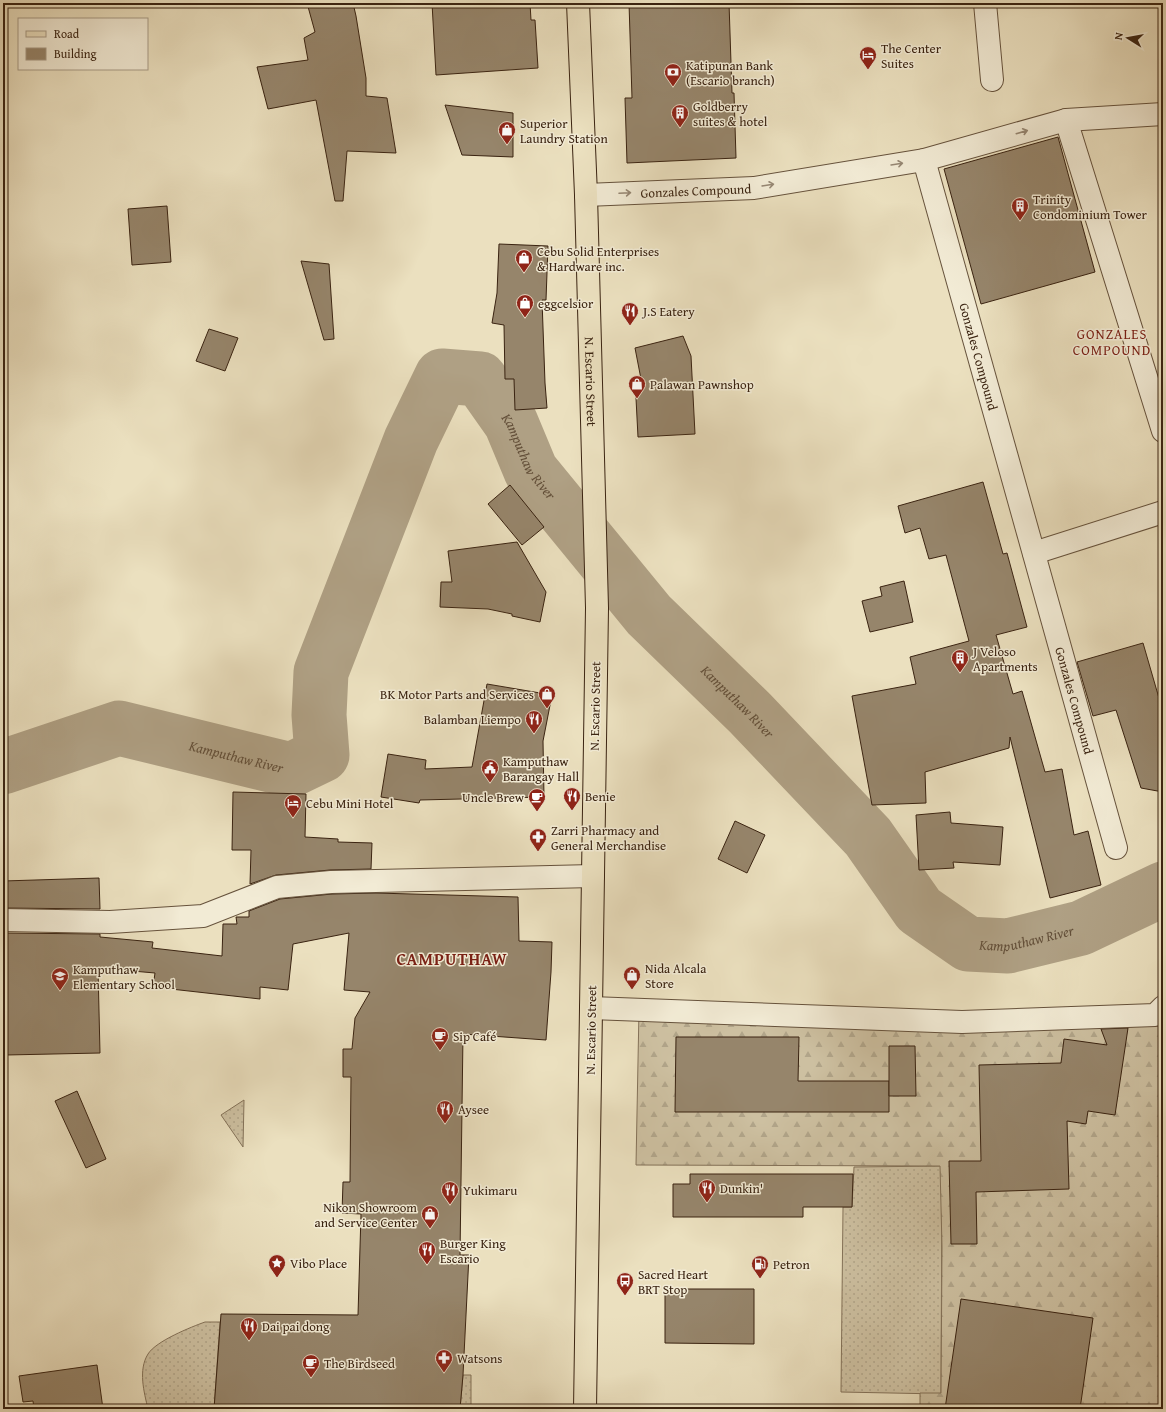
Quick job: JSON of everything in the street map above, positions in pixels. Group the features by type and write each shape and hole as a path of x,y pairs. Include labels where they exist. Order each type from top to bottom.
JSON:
{"main road":[{"name":"N. Escario Street","path":"578,3 586,195 597,608 585,1409"}],"street":[{"path":"985,3 992,80"},
{"name":"Gonzales Compound","path":"586,195 754,188 924,160 1066,120 1163,114"},
{"path":"1066,120 1163,432"},
{"name":"Gonzales Compound","path":"924,160 1116,848"},
{"path":"1034,552 1163,512"},
{"path":"3,920 110,922 203,916 277,887 330,882 593,876"},
{"path":"591,1008 962,1022 1155,1015 1163,1007"}],"green space":[{"path":"639,1010 1163,1014 1163,1409 920,1409 920,1393 941,1393 942,1247 940,1166 636,1165"},
{"path":"244,1100 243,1147 221,1115"},
{"path":"942,1166 941,1394 841,1392 843,1207 852,1207 854,1167"},
{"path":"205,1322 220,1322 214,1409 148,1409 143,1381 143,1367 148,1354 158,1344 166,1339"},
{"path":"463,1375 471,1375 471,1409 460,1409"}],"building":[{"path":"307,3 353,3 366,78 366,96 387,98 396,153 347,151 343,201 335,201 316,100 268,109 257,67 308,60 304,38 315,32"},
{"path":"432,3 530,3 531,20 535,20 538,68 436,75"},
{"path":"629,3 729,3 736,158 627,163 625,98 632,98"},
{"path":"445,105 513,113 513,157 462,155"},
{"name":"Trinity Condominium Tower","path":"1058,137 1095,272 981,304 944,169"},
{"path":"167,206 171,262 132,265 128,209"},
{"path":"499,244 548,246 546,300 542,300 547,408 515,410 514,379 505,379 504,325 492,323 497,293"},
{"path":"301,261 329,264 334,339 324,340"},
{"path":"209,329 238,338 225,371 196,361"},
{"path":"683,336 691,356 695,434 638,437 635,379 641,379 635,348"},
{"path":"983,482 1003,554 1007,553 1027,627 996,635 1013,694 1022,691 1045,772 1062,769 1074,835 1088,831 1101,885 1050,898 1010,737 1009,748 925,772 926,803 872,805 852,696 916,684 910,657 969,641 946,555 929,559 920,528 905,533 898,506"},
{"path":"510,485 544,527 522,545 488,504"},
{"path":"517,542 546,592 540,622 488,609 440,607 441,582 452,582 448,551"},
{"path":"904,581 913,622 870,632 862,601 882,596 880,587"},
{"path":"1143,643 1163,712 1163,792 1141,788 1116,710 1093,716 1077,662"},
{"path":"487,684 552,695 543,741 544,797 420,800 419,803 381,797 388,754 426,760 425,769 472,767"},
{"path":"233,792 306,794 305,837 338,839 338,842 372,843 371,869 330,870 276,875 250,884 251,850 232,850"},
{"path":"950,812 951,823 1003,827 1000,865 953,862 954,868 919,870 916,815"},
{"path":"735,821 765,835 747,873 718,859"},
{"path":"99,878 100,909 3,908 3,881"},
{"path":"376,893 518,897 519,941 552,942 546,1040 463,1034 460,1255 469,1255 460,1409 214,1409 221,1314 358,1315 361,1214 342,1213 343,1182 350,1182 351,1077 343,1077 343,1049 352,1049 355,1018 370,992 344,990 349,933 293,944 288,990 260,987 260,999 153,987 155,973 98,968 100,1053 6,1055 3,933 100,934 100,937 153,942 152,948 222,956 223,924 237,924 236,917 249,917 249,911 280,899 332,894"},
{"path":"1128,1028 1115,1115 1088,1111 1086,1124 1067,1121 1069,1189 976,1192 977,1244 951,1244 949,1161 981,1161 979,1065 1061,1063 1064,1039 1107,1045 1101,1029"},
{"path":"676,1037 799,1037 798,1081 889,1081 889,1112 675,1112"},
{"path":"889,1046 915,1046 916,1096 889,1096"},
{"path":"77,1091 106,1159 86,1168 55,1101"},
{"path":"690,1174 853,1174 852,1207 803,1207 803,1217 673,1217 673,1184 690,1184"},
{"path":"665,1289 754,1289 754,1344 665,1343"},
{"path":"961,1299 1093,1318 1080,1409 945,1409"},
{"path":"97,1365 103,1409 34,1409 33,1401 23,1402 19,1376"}],"waterway":[{"name":"Kamputhaw River","path":"3,767 119,728 291,770 322,755 319,715 321,672 411,440 442,376 480,379 511,423 531,471 649,615 750,713 868,837 919,910 968,944 1008,946 1081,928 1163,889"}],"place":[{"name":"The Center Suites","path":"868,70"},
{"name":"Katipunan Bank (Escario branch)","path":"673,87"},
{"name":"Goldberry suites & hotel","path":"680,128"},
{"name":"Superior Laundry Station","path":"507,145"},
{"name":"Trinity Condominium Tower","path":"1020,221"},
{"name":"Cebu Solid Enterprises & Hardware inc.","path":"524,273"},
{"name":"eggcelsior","path":"525,318"},
{"name":"J.S Eatery","path":"630,326"},
{"name":"Palawan Pawnshop","path":"637,399"},
{"name":"J Veloso Apartments","path":"960,673"},
{"name":"BK Motor Parts and Services","path":"547,709"},
{"name":"Balamban Liempo","path":"534,734"},
{"name":"Kamputhaw Barangay Hall","path":"490,783"},
{"name":"Benie","path":"572,811"},
{"name":"Uncle Brew","path":"537,812"},
{"name":"Cebu Mini Hotel","path":"293,818"},
{"name":"Zarri Pharmacy and General Merchandise","path":"538,852"},
{"name":"Nida Alcala Store","path":"632,990"},
{"name":"Kamputhaw Elementary School","path":"60,991"},
{"name":"Sip Café","path":"440,1051"},
{"name":"Aysee","path":"445,1124"},
{"name":"Dunkin'","path":"707,1203"},
{"name":"Yukimaru","path":"450,1205"},
{"name":"Nikon Showroom and Service Center","path":"430,1229"},
{"name":"Burger King Escario","path":"427,1265"},
{"name":"Vibo Place","path":"277,1278"},
{"name":"Petron","path":"760,1279"},
{"name":"Sacred Heart BRT Stop","path":"625,1296"},
{"name":"Dai pai dong","path":"249,1341"},
{"name":"Watsons","path":"444,1373"},
{"name":"The Birdseed","path":"311,1378"}],"district":[{"name":"GONZALES COMPOUND","path":"1112,342"},
{"name":"CAMPUTHAW","path":"452,958"}]}
